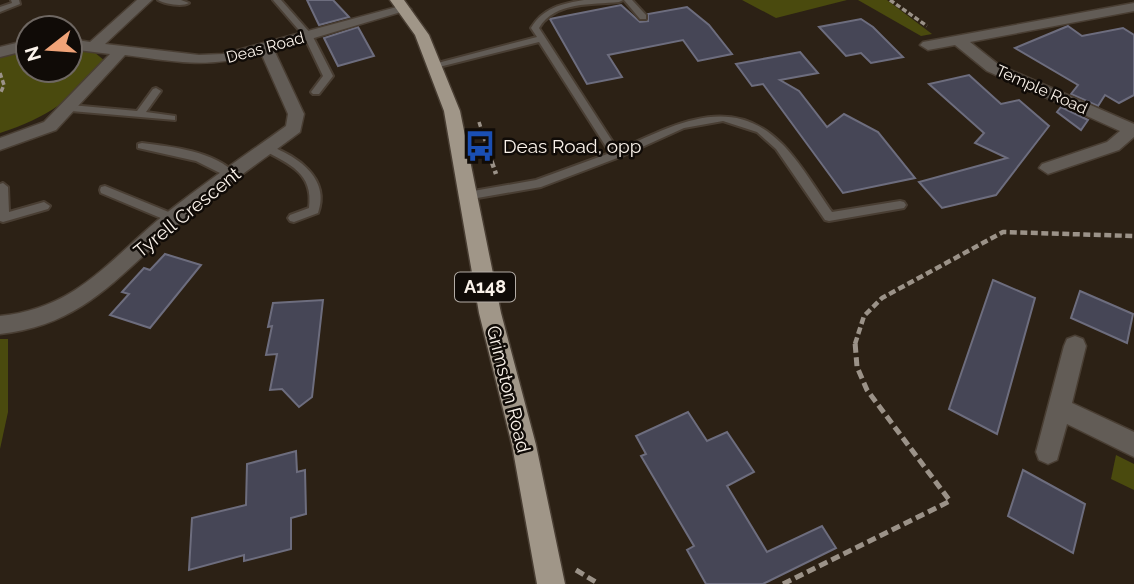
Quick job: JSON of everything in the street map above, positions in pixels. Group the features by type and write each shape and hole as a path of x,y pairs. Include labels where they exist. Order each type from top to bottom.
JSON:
{"main road":[{"name":"Grimston Road","path":"400,4 422,35 452,111 490,313 524,445 551,584"}],"street":[{"path":"95,46 145,0"},
{"name":"Deas Road","path":"84,45 200,60 224,59 308,35 400,4"},
{"path":"928,45 1134,7"},
{"name":"Temple Road","path":"952,40 993,68 1133,130 1113,146 1048,168"},
{"name":"Tyrell Crescent","path":"0,325 49,315 77,303 99,287 172,218 294,128 296,114 266,48"},
{"path":"0,144 50,126 71,107 123,49"},
{"path":"1048,452 1075,346"},
{"path":"1061,409 1134,444"}],"lane":[{"path":"0,10 16,4 15,0"},
{"path":"162,0 186,3"},
{"path":"277,0 308,35 328,76 316,92"},
{"path":"617,155 535,28 538,20 552,8 619,0"},
{"path":"628,0 643,17"},
{"path":"435,65 540,39"},
{"path":"139,115 156,91"},
{"path":"71,107 172,118"},
{"path":"466,196 537,184 617,155 682,125 723,118 761,130 780,147 829,217 900,205"},
{"path":"142,146 190,153 212,160 232,174"},
{"path":"267,148 307,170 316,186 314,210 294,218"},
{"path":"3,187 3,218 44,205"},
{"path":"105,190 172,218"}],"path":[{"path":"890,0 952,40"},
{"path":"0,73 4,85 0,94"},
{"path":"783,584 950,501 867,390 857,367 855,339 864,316 882,298 1003,232 1134,236"}],"shaded area":[{"path":"742,0 847,0 776,18"},
{"path":"858,0 887,0 932,34 921,36"},
{"path":"84,51 94,52 105,61 84,83"},
{"path":"14,54 14,84 83,84 58,106 0,133 0,57"},
{"path":"0,339 8,339 8,412 0,449"},
{"path":"1116,455 1134,464 1134,490 1111,479"}],"building":[{"path":"307,0 333,0 349,17 319,25"},
{"path":"621,5 640,22 648,21 648,14 687,7 709,25 732,54 698,61 683,40 608,55 622,77 587,84 550,19"},
{"path":"861,19 873,27 903,57 871,63 861,53 846,56 819,27"},
{"path":"1068,26 1082,36 1123,28 1134,35 1134,95 1119,103 1105,95 1098,106 1071,94 1078,85 1015,48"},
{"path":"358,27 374,56 338,66 324,38"},
{"path":"800,52 818,73 780,80 799,91 827,127 844,114 878,132 915,178 843,193 763,84 752,86 736,64"},
{"path":"969,75 1001,104 1019,100 1049,126 996,195 942,208 919,182 1007,158 975,143 984,133 929,84"},
{"path":"1061,107 1088,120 1081,130 1057,112"},
{"path":"165,254 201,265 150,328 110,315 129,294 122,292 144,268 150,270"},
{"path":"993,280 1035,298 997,434 949,409"},
{"path":"1080,291 1133,314 1127,343 1071,318"},
{"path":"323,300 312,397 299,407 282,389 270,390 277,354 266,355 273,303"},
{"path":"688,412 707,441 727,432 754,472 727,486 767,552 822,526 836,548 763,584 706,584 687,550 694,546 641,456 646,454 636,436"},
{"path":"296,451 297,472 305,470 306,514 291,518 291,549 244,561 244,555 189,570 192,518 246,505 247,464"},
{"path":"1023,470 1085,504 1073,553 1008,516"}],"place":[{"name":"Deas Road, opp","path":"480,146"}]}
